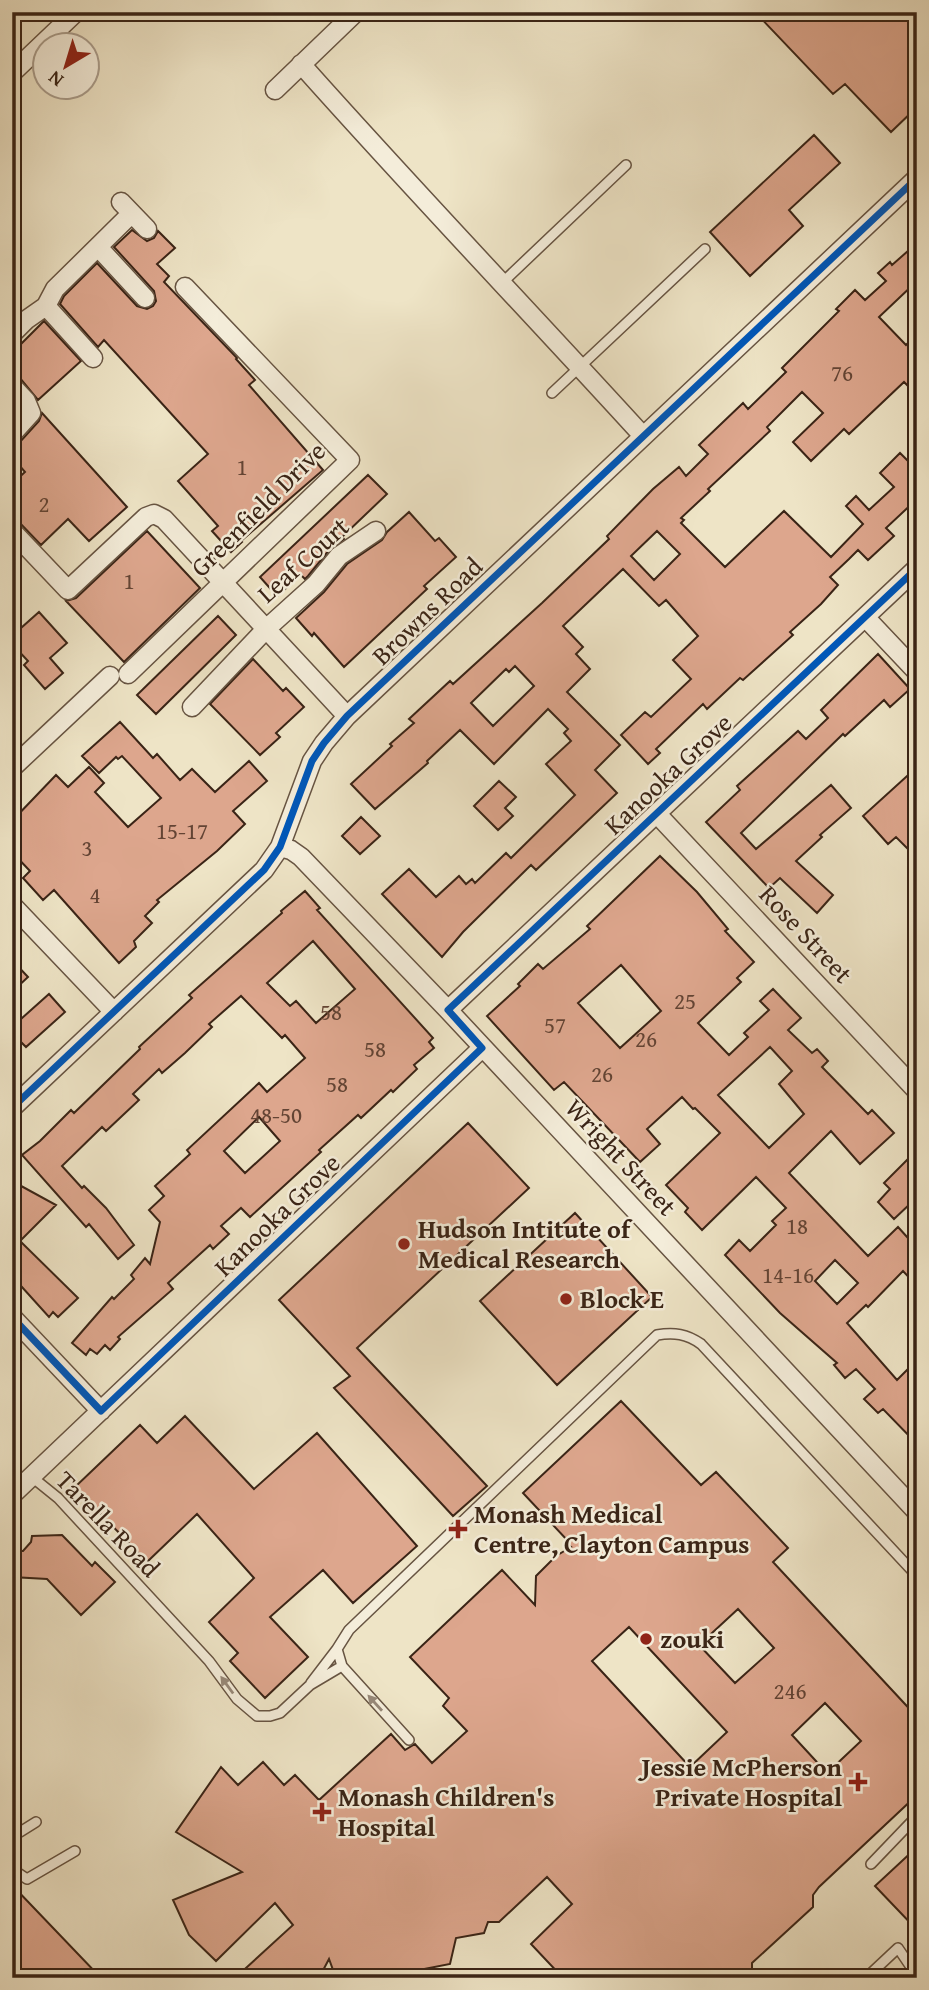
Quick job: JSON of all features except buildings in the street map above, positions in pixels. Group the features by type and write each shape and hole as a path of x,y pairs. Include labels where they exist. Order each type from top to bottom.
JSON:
{"street":[{"path":"12,73 76,12"},
{"path":"275,90 356,12"},
{"path":"300,64 643,436"},
{"name":"Browns Road","path":"12,1108 264,870 280,847 313,761 347,716 917,178"},
{"path":"12,334 46,306 55,289 98,247 126,208 147,229"},
{"path":"98,247 145,298"},
{"name":"Greenfield Drive","path":"12,768 119,675 350,460 185,287"},
{"path":"46,306 93,358"},
{"path":"12,386 26,401 31,412 12,434"},
{"path":"12,531 68,590 146,517 154,514 164,519 347,716"},
{"name":"Leaf Court","path":"192,707 267,629 316,584 339,556 376,531"},
{"name":"Kanooka Grove","path":"448,1010 917,568"},
{"path":"864,617 917,672"},
{"name":"Rose Street","path":"657,814 917,1091"},
{"name":"Wright Street","path":"280,847 301,857 448,1010 917,1512"},
{"path":"12,905 114,1012"},
{"name":"Kanooka Grove","path":"12,1495 482,1048"},
{"path":"12,1317 101,1411"}],"lane":[{"path":"502,282 626,165"},
{"path":"552,393 705,249"},
{"path":"310,1685 349,1630 657,1335 685,1335 701,1344 917,1576"},
{"name":"Tarella Road","path":"32,1477 58,1498 154,1601 209,1661 245,1708 257,1716 280,1713 310,1685"},
{"path":"337,1649 342,1666 409,1740"},
{"path":"310,1685 342,1666"},
{"path":"871,1864 917,1816"},
{"path":"12,1832 20,1832 36,1822"},
{"path":"12,1869 27,1879 75,1851"},
{"path":"871,1976 898,1948 917,1976"}],"cycle path":[{"path":"12,1108 264,870 280,847 312,761 347,716 917,178"},
{"path":"12,1317 101,1411 482,1048 448,1010 917,568"}],"place":[{"name":"Hudson Intitute of Medical Research","path":"404,1244"},
{"name":"Block E","path":"566,1299"},
{"name":"Monash Medical Centre, Clayton Campus","path":"458,1529"},
{"name":"zouki","path":"646,1639"},
{"name":"Jessie McPherson Private Hospital","path":"858,1782"},
{"name":"Monash Children's Hospital","path":"322,1812"}]}
